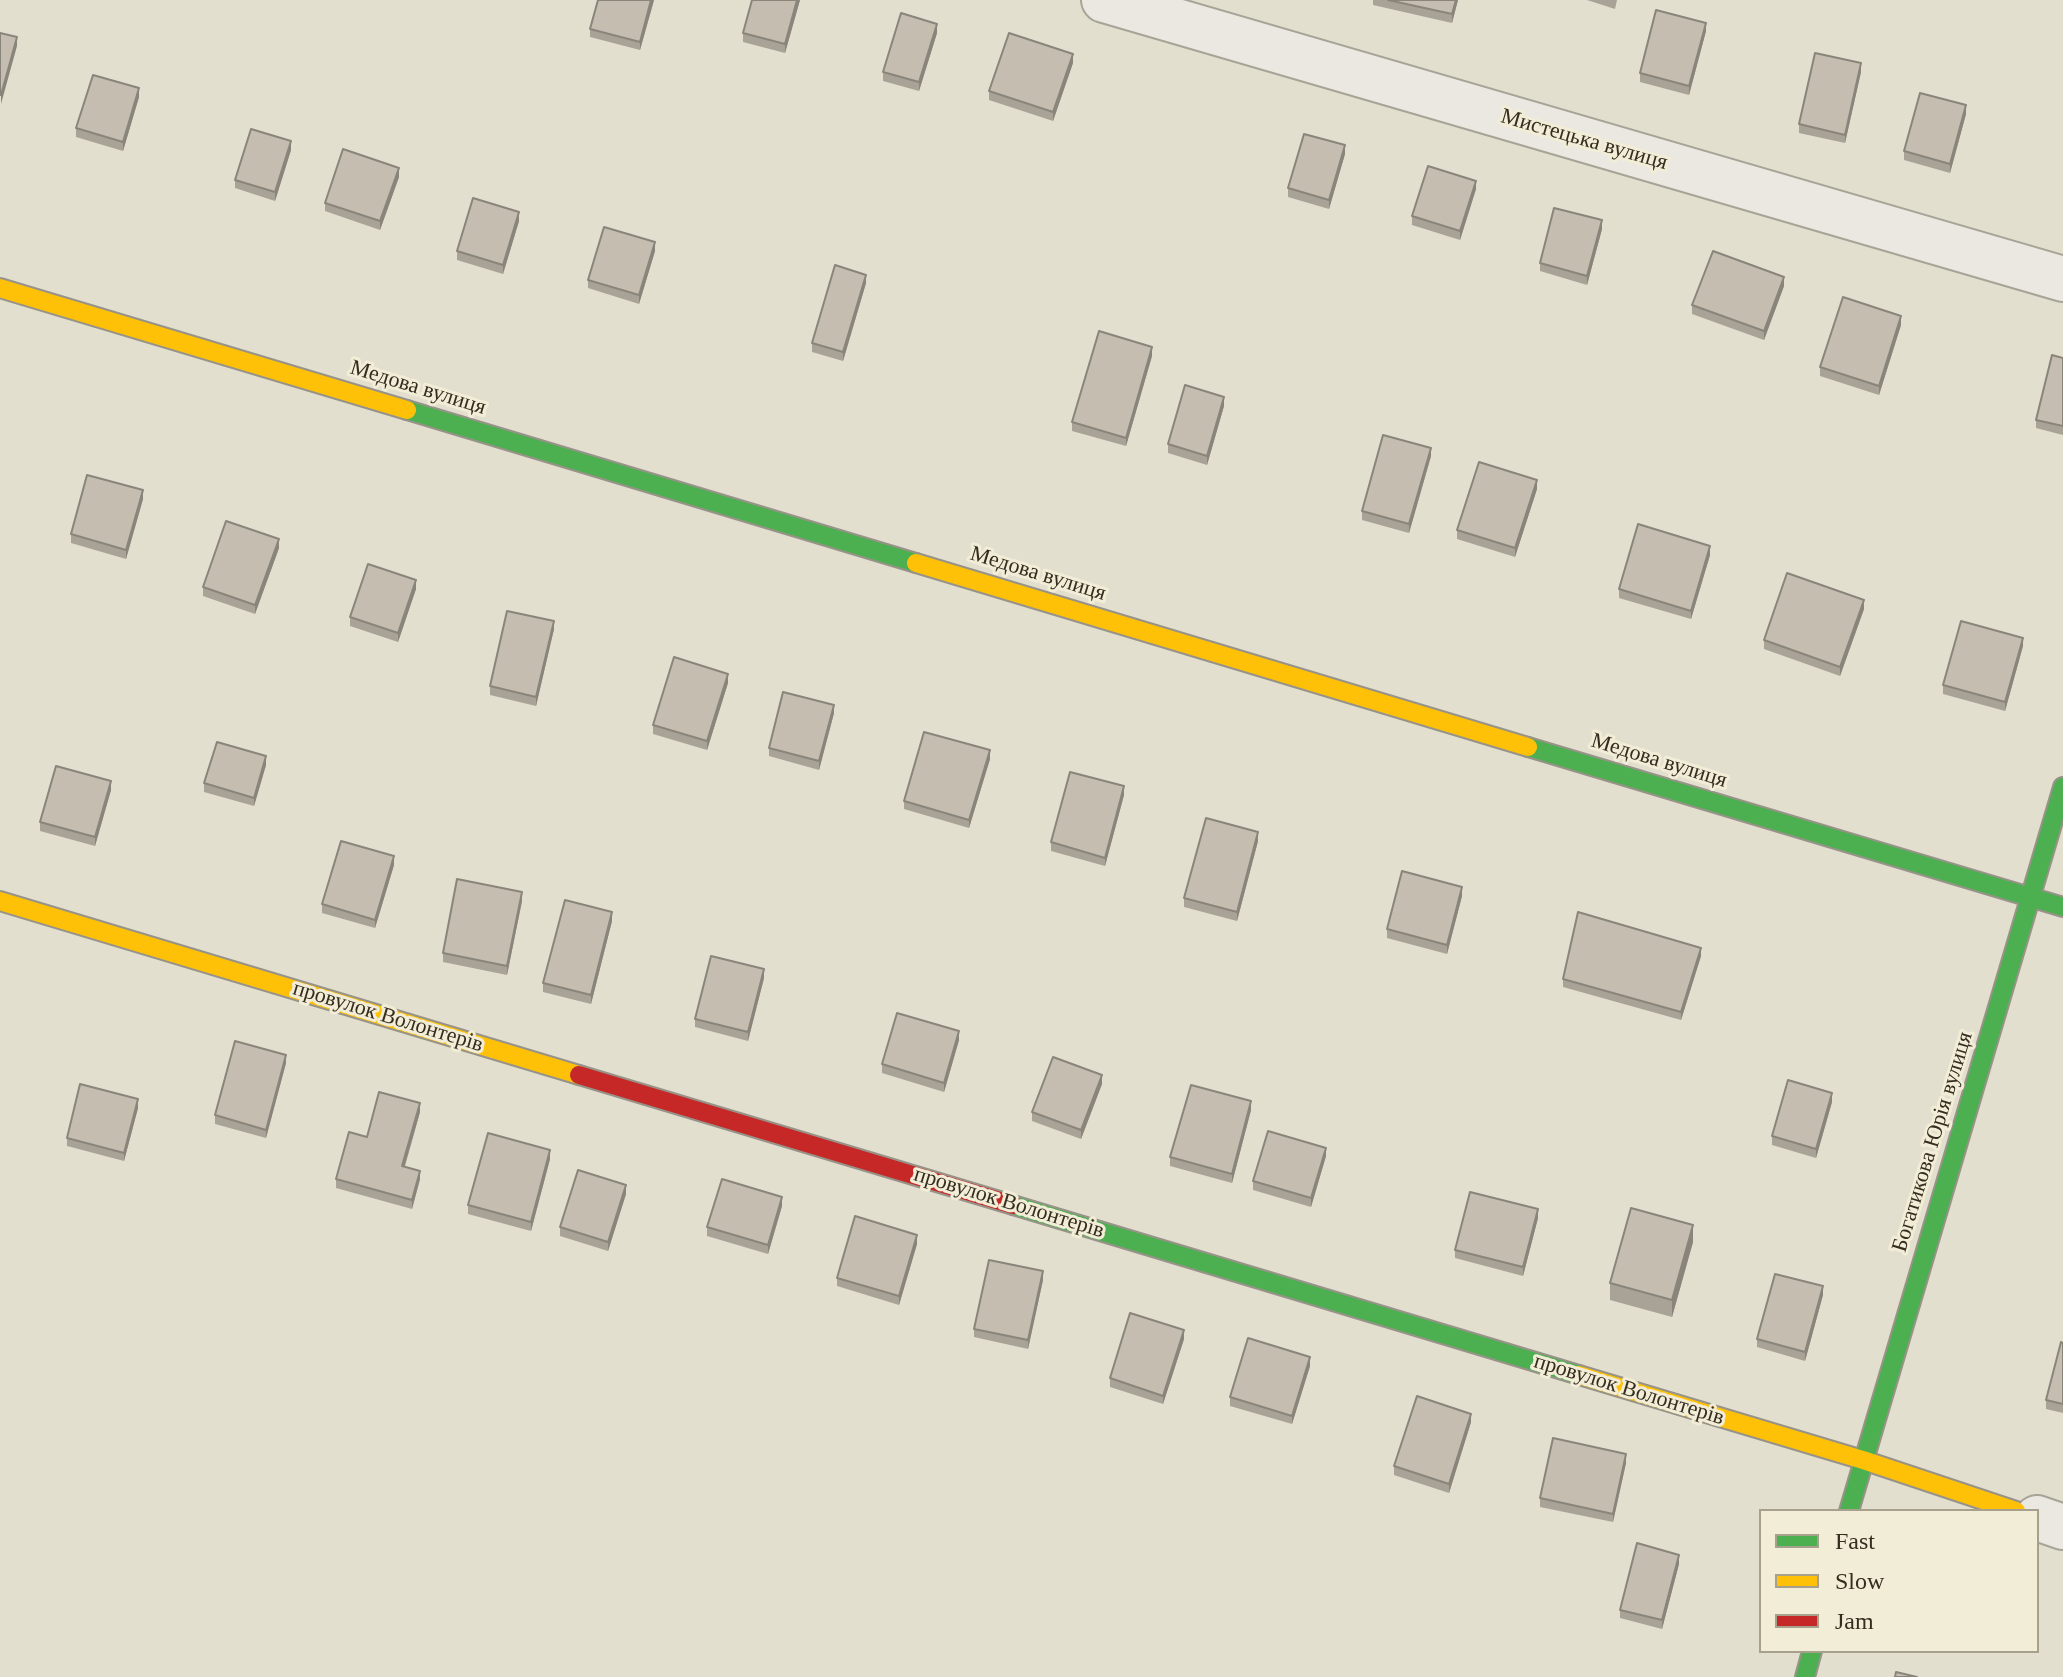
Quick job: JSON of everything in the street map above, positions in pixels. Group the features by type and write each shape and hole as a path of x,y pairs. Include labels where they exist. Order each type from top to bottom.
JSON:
{"street":[{"name":"Мистецька вулиця","path":"1104,0 2063,279"},
{"name":"Медова вулиця","path":"0,288 2063,907"},
{"name":"Богатикова Юрія вулиця","path":"1850,1509 2063,787"},
{"name":"провулок Волонтерів","path":"0,901 1863,1460 2010,1509"},
{"path":"2039,1519 2063,1527"},
{"path":"1805,1677 1811,1653"}],"building":[{"path":"598,0 651,0 640,42 590,29"},
{"path":"752,0 797,0 785,44 743,33"},
{"path":"1388,0 1456,0 1452,14"},
{"path":"1656,10 1706,23 1689,86 1640,73"},
{"path":"901,13 937,24 919,82 883,72"},
{"path":"0,33 17,37 1,95 0,95"},
{"path":"1009,33 1073,54 1053,112 989,91"},
{"path":"1815,53 1861,63 1845,135 1799,124"},
{"path":"93,75 139,88 123,142 76,128"},
{"path":"1920,93 1966,105 1950,164 1904,151"},
{"path":"251,129 291,141 275,192 235,180"},
{"path":"1304,134 1345,145 1329,200 1288,188"},
{"path":"343,149 399,168 380,221 325,203"},
{"path":"1428,166 1476,181 1460,231 1412,216"},
{"path":"473,198 519,212 503,265 457,251"},
{"path":"1554,208 1602,220 1587,276 1540,263"},
{"path":"604,227 655,242 639,295 588,280"},
{"path":"1713,251 1784,277 1764,331 1692,305"},
{"path":"835,265 866,275 843,352 812,343"},
{"path":"1843,297 1901,316 1879,386 1820,367"},
{"path":"1099,331 1152,347 1126,438 1072,422"},
{"path":"2052,355 2063,358 2063,426 2036,420"},
{"path":"1185,385 1224,397 1207,456 1168,444"},
{"path":"1383,435 1431,448 1409,524 1362,511"},
{"path":"1479,462 1537,480 1515,548 1457,530"},
{"path":"87,475 143,490 126,550 71,534"},
{"path":"226,521 279,539 255,605 203,587"},
{"path":"1638,524 1710,546 1691,611 1619,589"},
{"path":"368,564 416,580 398,633 350,617"},
{"path":"1787,573 1864,600 1840,667 1764,640"},
{"path":"507,611 554,621 536,697 490,686"},
{"path":"1961,621 2023,638 2005,702 1943,685"},
{"path":"674,657 728,674 707,741 653,725"},
{"path":"783,692 834,705 819,761 769,748"},
{"path":"924,732 990,750 969,820 904,801"},
{"path":"217,742 266,756 254,798 204,783"},
{"path":"56,766 111,781 95,837 40,822"},
{"path":"1070,772 1124,786 1105,858 1051,842"},
{"path":"1206,818 1258,832 1237,912 1184,898"},
{"path":"341,841 394,856 375,920 322,904"},
{"path":"1402,871 1462,887 1447,945 1387,929"},
{"path":"457,879 522,892 507,966 443,953"},
{"path":"565,900 612,912 591,995 543,983"},
{"path":"1578,912 1701,948 1681,1012 1563,979"},
{"path":"711,956 764,969 748,1032 695,1019"},
{"path":"897,1013 959,1031 944,1083 882,1064"},
{"path":"235,1041 286,1055 266,1130 215,1115"},
{"path":"1053,1057 1102,1075 1081,1130 1032,1112"},
{"path":"1788,1080 1832,1093 1816,1149 1772,1136"},
{"path":"80,1084 138,1099 124,1153 67,1138"},
{"path":"1191,1085 1251,1101 1232,1174 1170,1157"},
{"path":"379,1092 420,1103 402,1166 420,1171 412,1200 336,1179 349,1132 367,1137"},
{"path":"1268,1131 1326,1148 1311,1198 1253,1181"},
{"path":"488,1133 550,1150 531,1222 468,1205"},
{"path":"578,1170 626,1185 608,1242 560,1227"},
{"path":"722,1179 782,1197 768,1245 707,1227"},
{"path":"1470,1192 1538,1209 1523,1267 1455,1250"},
{"path":"1631,1208 1693,1225 1672,1300 1610,1283"},
{"path":"855,1216 917,1235 899,1296 837,1278"},
{"path":"989,1260 1043,1271 1028,1340 974,1329"},
{"path":"1775,1274 1823,1286 1805,1352 1757,1339"},
{"path":"1130,1313 1184,1330 1163,1396 1110,1378"},
{"path":"1248,1338 1310,1357 1292,1416 1230,1397"},
{"path":"2063,1343 2063,1404 2046,1400"},
{"path":"1417,1396 1471,1414 1449,1484 1394,1466"},
{"path":"1553,1438 1626,1454 1613,1514 1540,1498"},
{"path":"1637,1543 1679,1555 1662,1620 1620,1610"},
{"path":"1896,1672 1917,1677 1895,1677"}],"traffic: fast":[{"path":"407,410 916,563"},
{"path":"1528,747 2063,907"},
{"path":"1850,1509 2063,787"},
{"path":"1013,1205 1579,1375"},
{"path":"1805,1677 1811,1653"}],"traffic: slow":[{"path":"0,288 407,410"},
{"path":"916,563 1528,747"},
{"path":"0,901 579,1075"},
{"path":"1579,1375 1863,1460 2010,1509"}],"traffic: jam":[{"path":"579,1075 1013,1205"}]}
